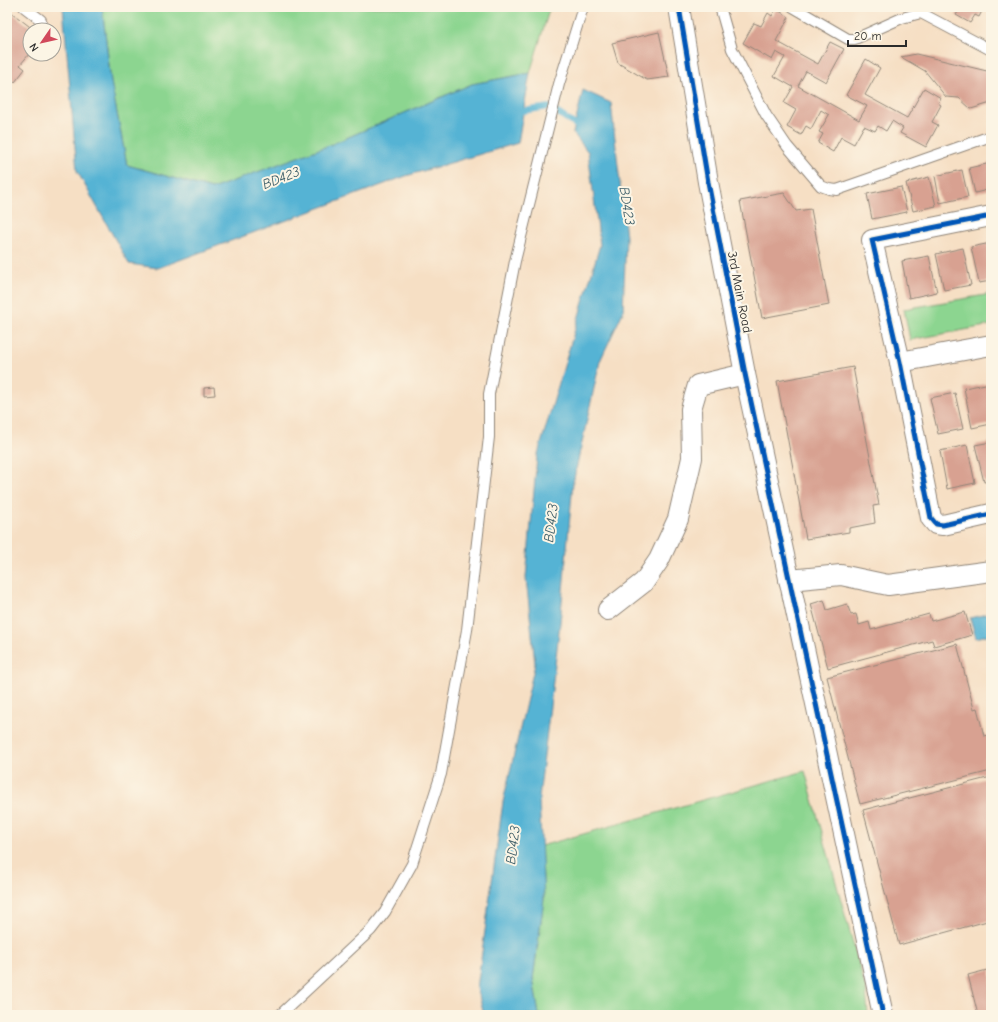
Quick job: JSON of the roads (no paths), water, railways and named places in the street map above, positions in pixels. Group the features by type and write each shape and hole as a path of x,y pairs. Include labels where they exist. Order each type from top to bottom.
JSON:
{"street":[{"name":"3rd Main Road","path":"683,8 708,182 744,374 883,1015"},
{"path":"991,216 872,240 900,362 931,518 936,524 944,525 991,514"},
{"path":"900,362 991,345"},
{"path":"608,610 644,582 659,560 678,520 692,458 691,409 698,385 744,374"},
{"path":"789,580 841,575 888,585 991,571"}],"lane":[{"path":"24,7 41,20"},
{"path":"280,1015 371,930 385,912 412,864 441,774 467,630 489,437 488,394 515,262 559,84 583,7"},
{"path":"720,7 732,49 766,115 787,146 821,186 825,188 837,190 991,136"},
{"path":"793,7 848,38 854,39 902,18 921,13 991,50"}],"water":[{"path":"63,7 102,7 111,82 127,165 212,189 330,145 472,84 530,73 518,143 406,176 158,268 129,264 77,171"},
{"path":"583,90 611,103 626,237 623,312 600,361 573,483 560,623 539,798 544,899 533,979 539,1015 484,1015 477,988 503,802 535,664 526,578 537,457 600,245 588,152 573,133"},
{"path":"991,613 991,634 976,638 970,618"}],"waterway":[{"name":"BD423","path":"516,112 549,107 580,128"}]}
